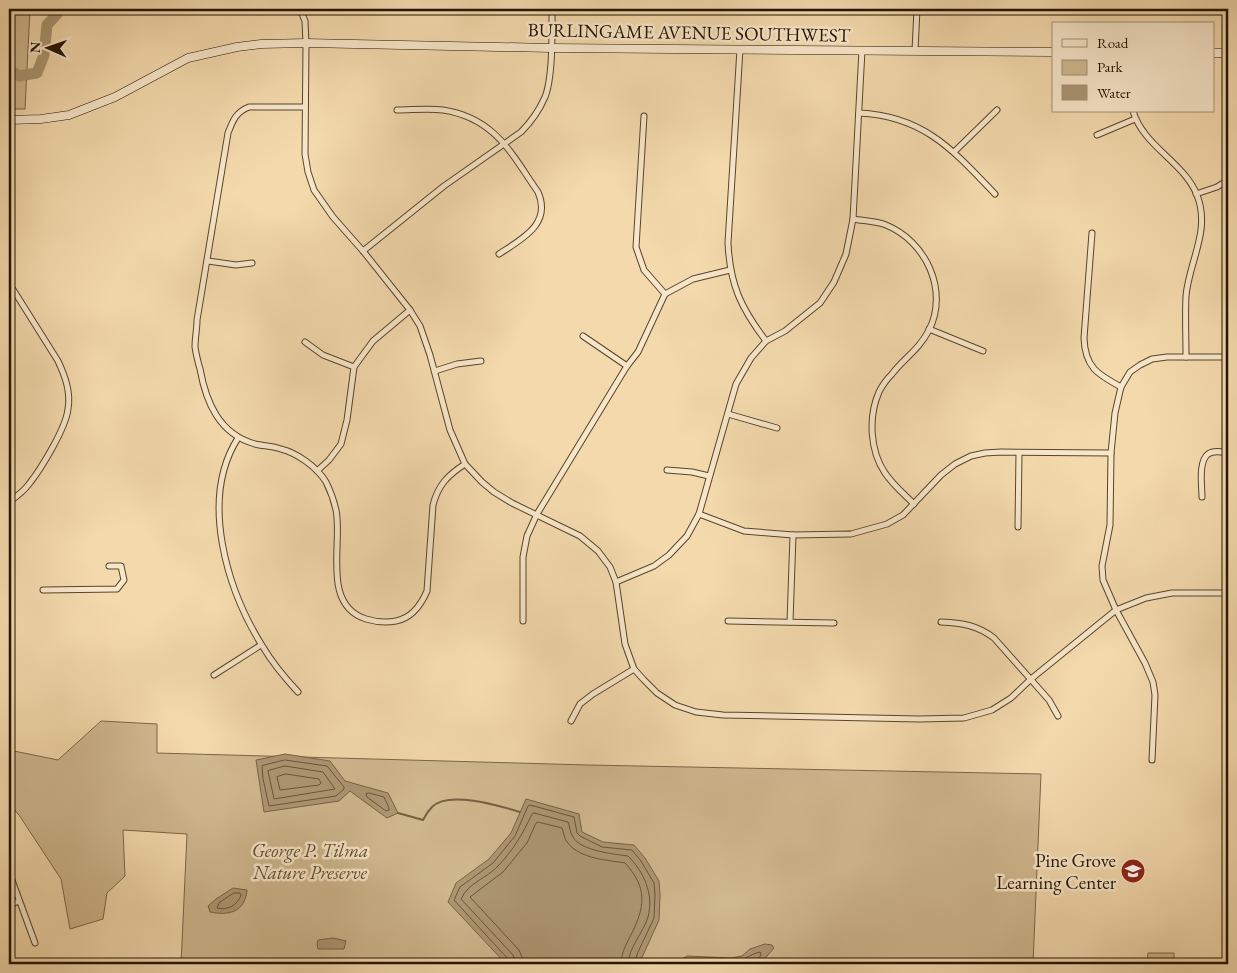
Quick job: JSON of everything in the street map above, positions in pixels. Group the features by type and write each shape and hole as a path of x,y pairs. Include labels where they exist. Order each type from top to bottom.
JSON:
{"street":[{"path":"300,9 305,21 306,43 305,154 314,190 333,217 410,310 420,326 435,371 450,430 465,464 494,492 512,503 580,536 604,559 616,582 625,644 634,669 658,693 674,705 696,712 723,715 919,719 964,718 992,710 1011,698 1031,679 1116,610 1146,598 1172,593 1228,593"},
{"path":"363,251 444,186 521,132 531,122 545,96 549,78 552,9"},
{"path":"915,51 917,9"},
{"name":"BURLINGAME AVENUE SOUTHWEST","path":"9,120 41,120 68,115 115,97 188,58 237,47 284,43 551,48 1052,52"},
{"path":"740,49 728,243 730,270 739,300 747,316 766,341"},
{"path":"616,582 640,573 669,556 687,536 699,514 736,384 744,368 766,341 798,321 820,303 834,282 846,254 853,219 862,50"},
{"path":"1214,53 1228,53"},
{"path":"305,107 249,107 240,110 233,118 228,133 197,320 195,349 208,403 226,428 238,438 288,451 317,471 325,481 336,511 338,538 336,572 341,595 358,616 378,622 400,620 409,616 422,602 427,591 435,495 441,484 465,464"},
{"path":"397,110 441,110 465,114 488,127 504,143 538,192 541,199 542,214 539,222 531,231 498,254"},
{"path":"954,152 997,110"},
{"path":"1133,112 1135,119 1151,142 1181,171 1196,194 1200,209 1202,235 1189,278 1186,296 1186,357"},
{"path":"859,113 892,117 932,134 954,152 995,194"},
{"path":"644,116 636,247 644,270 665,294"},
{"path":"1097,136 1135,119"},
{"path":"1196,194 1217,187 1228,180"},
{"path":"853,219 886,225 918,247 931,270 936,293 936,307 929,329 912,354 893,372 880,390 872,419 878,462 893,483 914,504"},
{"path":"1092,233 1084,349 1093,368 1102,376 1121,386"},
{"path":"208,261 236,265 252,263"},
{"path":"523,621 523,557 527,536 537,514 627,366 638,352 665,294 693,279 730,270"},
{"path":"9,283 58,361 69,391 68,410 62,430 29,485 9,502"},
{"path":"317,471 329,460 341,444 347,420 354,367 373,341 410,310"},
{"path":"929,329 983,352"},
{"path":"583,336 627,366"},
{"path":"305,342 324,355 354,367"},
{"path":"1152,760 1155,696 1153,682 1145,663 1116,610 1103,580 1102,566 1110,525 1111,453 1115,412 1121,386 1130,372 1152,359 1228,357"},
{"path":"435,371 457,364 481,361"},
{"path":"728,414 777,428"},
{"path":"238,438 232,448 221,481 221,528 230,574 240,604 262,646 298,692"},
{"path":"699,514 744,531 793,535 851,534 887,524 902,515 940,475 955,464 971,456 985,453 1019,452 1111,453"},
{"path":"1018,527 1019,452"},
{"path":"1202,497 1202,465 1205,459 1208,454 1214,452 1228,453"},
{"path":"667,470 692,472 709,476"},
{"path":"790,622 793,535"},
{"path":"44,590 117,589 124,580 121,566 109,566"},
{"path":"728,621 834,623"},
{"path":"941,622 969,624 985,631 994,638 1049,700 1058,716"},
{"path":"214,675 262,646"},
{"path":"572,721 580,704 634,669"},
{"path":"9,872 35,943"},
{"path":"9,905 19,902"}],"green space":[{"path":"9,9 30,9 25,109 9,109"},
{"name":"George P. Tilma Nature Preserve","path":"101,721 157,724 157,753 588,765 1041,774 1033,964 181,964 187,834 123,830 125,876 107,893 103,919 70,929 61,879 19,815 9,804 9,750 58,760"},
{"path":"1148,953 1174,953 1174,964 1147,964"}],"water":[{"path":"285,754 330,761 345,781 388,793 398,813 387,818 350,791 339,801 264,812 256,760"},
{"path":"526,799 579,814 582,832 603,842 634,845 645,858 659,881 659,920 639,964 506,964 448,902 456,883 489,859 511,833"},
{"path":"233,888 247,890 246,897 239,908 230,913 210,912 208,906"},
{"path":"333,938 346,941 344,949 318,949 318,940"},
{"path":"765,944 772,945 774,948 760,964 674,964 687,956 731,958 742,956 750,949"}],"waterway":[{"path":"9,69 19,76 37,73 44,55 47,25 58,13 54,9"},
{"path":"398,813 423,820 432,807 440,802 450,800 488,803 520,812"}],"place":[{"name":"Pine Grove Learning Center","path":"1133,871"}]}
